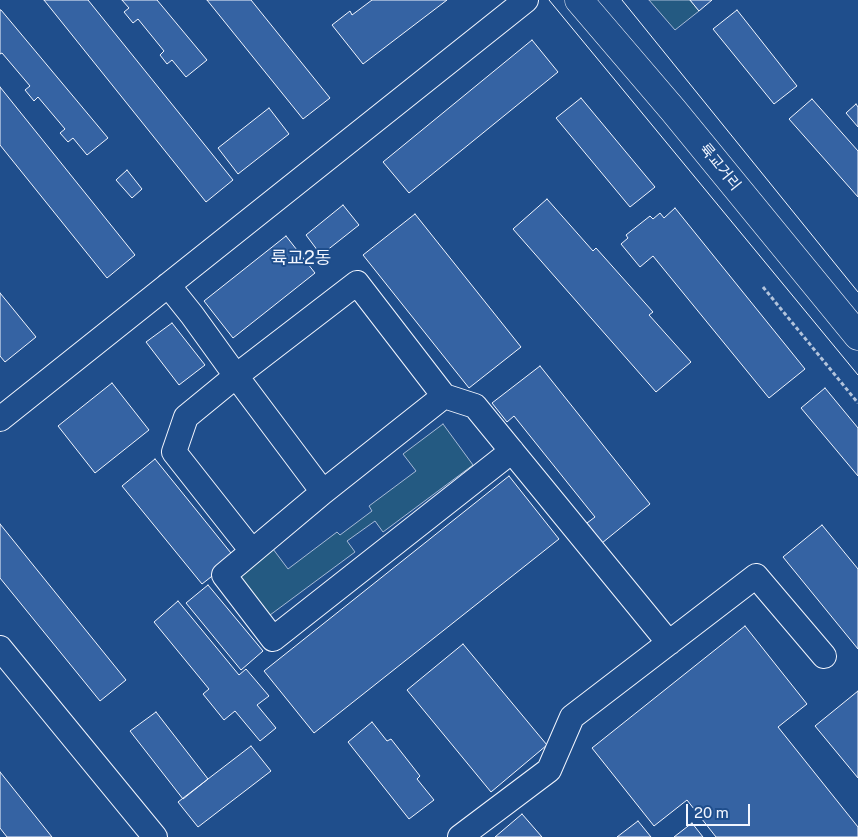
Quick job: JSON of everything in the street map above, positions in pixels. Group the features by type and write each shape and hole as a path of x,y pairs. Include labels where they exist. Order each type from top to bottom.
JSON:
{"main road":[{"name":"륙교거리","path":"580,0 673,110 858,336"}],"street":[{"path":"0,419 526,0"},
{"path":"252,551 174,452 186,417 357,283 444,396 475,406 669,642"},
{"path":"168,285 323,492"},
{"path":"444,396 323,492 224,576 274,639 512,451"},
{"path":"460,837 549,770 572,717 756,576 824,656"},
{"path":"0,648 155,837"}],"path":[{"path":"763,287 858,404"}],"shaded area":[{"path":"649,0 690,0 699,11 675,30"},
{"path":"443,424 473,465 383,532 375,521 347,541 355,552 266,618 235,577 273,549 288,569 337,532 340,535 372,511 369,506 416,471 403,454"}],"building":[{"path":"44,0 88,0 233,180 206,202"},
{"path":"122,0 157,0 207,60 186,77 172,60 167,64 160,55 164,51 138,19 133,23 124,12 129,8"},
{"path":"207,0 251,0 330,98 303,119"},
{"path":"372,0 447,0 363,64 332,25 350,11 352,15"},
{"path":"690,0 712,0 699,11"},
{"path":"0,10 108,138 87,155 73,138 68,142 60,133 65,129 38,97 34,101 25,90 30,86 2,53 0,54"},
{"path":"737,10 797,86 774,104 713,29"},
{"path":"532,40 558,72 409,193 383,162"},
{"path":"0,87 135,255 107,278 0,145"},
{"path":"581,98 655,187 630,207 556,118"},
{"path":"812,99 858,151 858,197 789,119"},
{"path":"856,104 858,107 858,127 846,113"},
{"path":"269,108 289,134 238,174 218,148"},
{"path":"127,170 142,189 132,198 116,180"},
{"path":"547,199 593,251 596,248 653,312 649,315 691,362 656,392 513,229"},
{"path":"343,205 359,225 321,255 306,235"},
{"path":"675,208 805,369 769,398 653,256 640,267 621,244 628,238 626,235 650,216 653,219 660,213 664,218"},
{"path":"415,214 521,347 469,388 363,255"},
{"path":"286,236 315,273 233,338 204,301"},
{"path":"0,293 36,337 5,362 0,356"},
{"path":"172,323 205,365 179,385 146,342"},
{"path":"540,366 650,504 602,543 587,523 595,517 514,416 507,422 492,403"},
{"path":"112,383 149,430 95,473 58,426"},
{"path":"825,388 858,428 858,476 801,408"},
{"path":"155,459 235,558 202,584 122,486"},
{"path":"509,476 559,539 314,733 264,671"},
{"path":"0,524 126,680 100,701 0,578"},
{"path":"822,525 858,569 858,649 783,557"},
{"path":"208,585 263,651 241,670 186,603"},
{"path":"178,601 239,675 246,669 269,696 257,705 276,728 260,741 235,711 224,720 203,694 209,689 154,622"},
{"path":"745,626 807,704 778,727 858,827 858,837 716,837 687,800 654,826 592,748"},
{"path":"463,644 547,745 491,792 407,690"},
{"path":"858,691 858,778 815,726"},
{"path":"156,712 208,779 183,799 130,731"},
{"path":"372,722 387,741 391,739 420,776 417,779 434,800 409,819 348,742"},
{"path":"251,746 271,771 198,827 178,802"},
{"path":"0,772 52,837 7,837 0,828"},
{"path":"522,814 542,837 495,837"},
{"path":"638,821 651,837 617,837"},
{"path":"692,823 703,837 674,837"}],"tram line":[{"path":"549,0 858,375"},
{"path":"622,0 858,292"}],"district":[{"name":"륙교2동","path":"301,258"}]}
